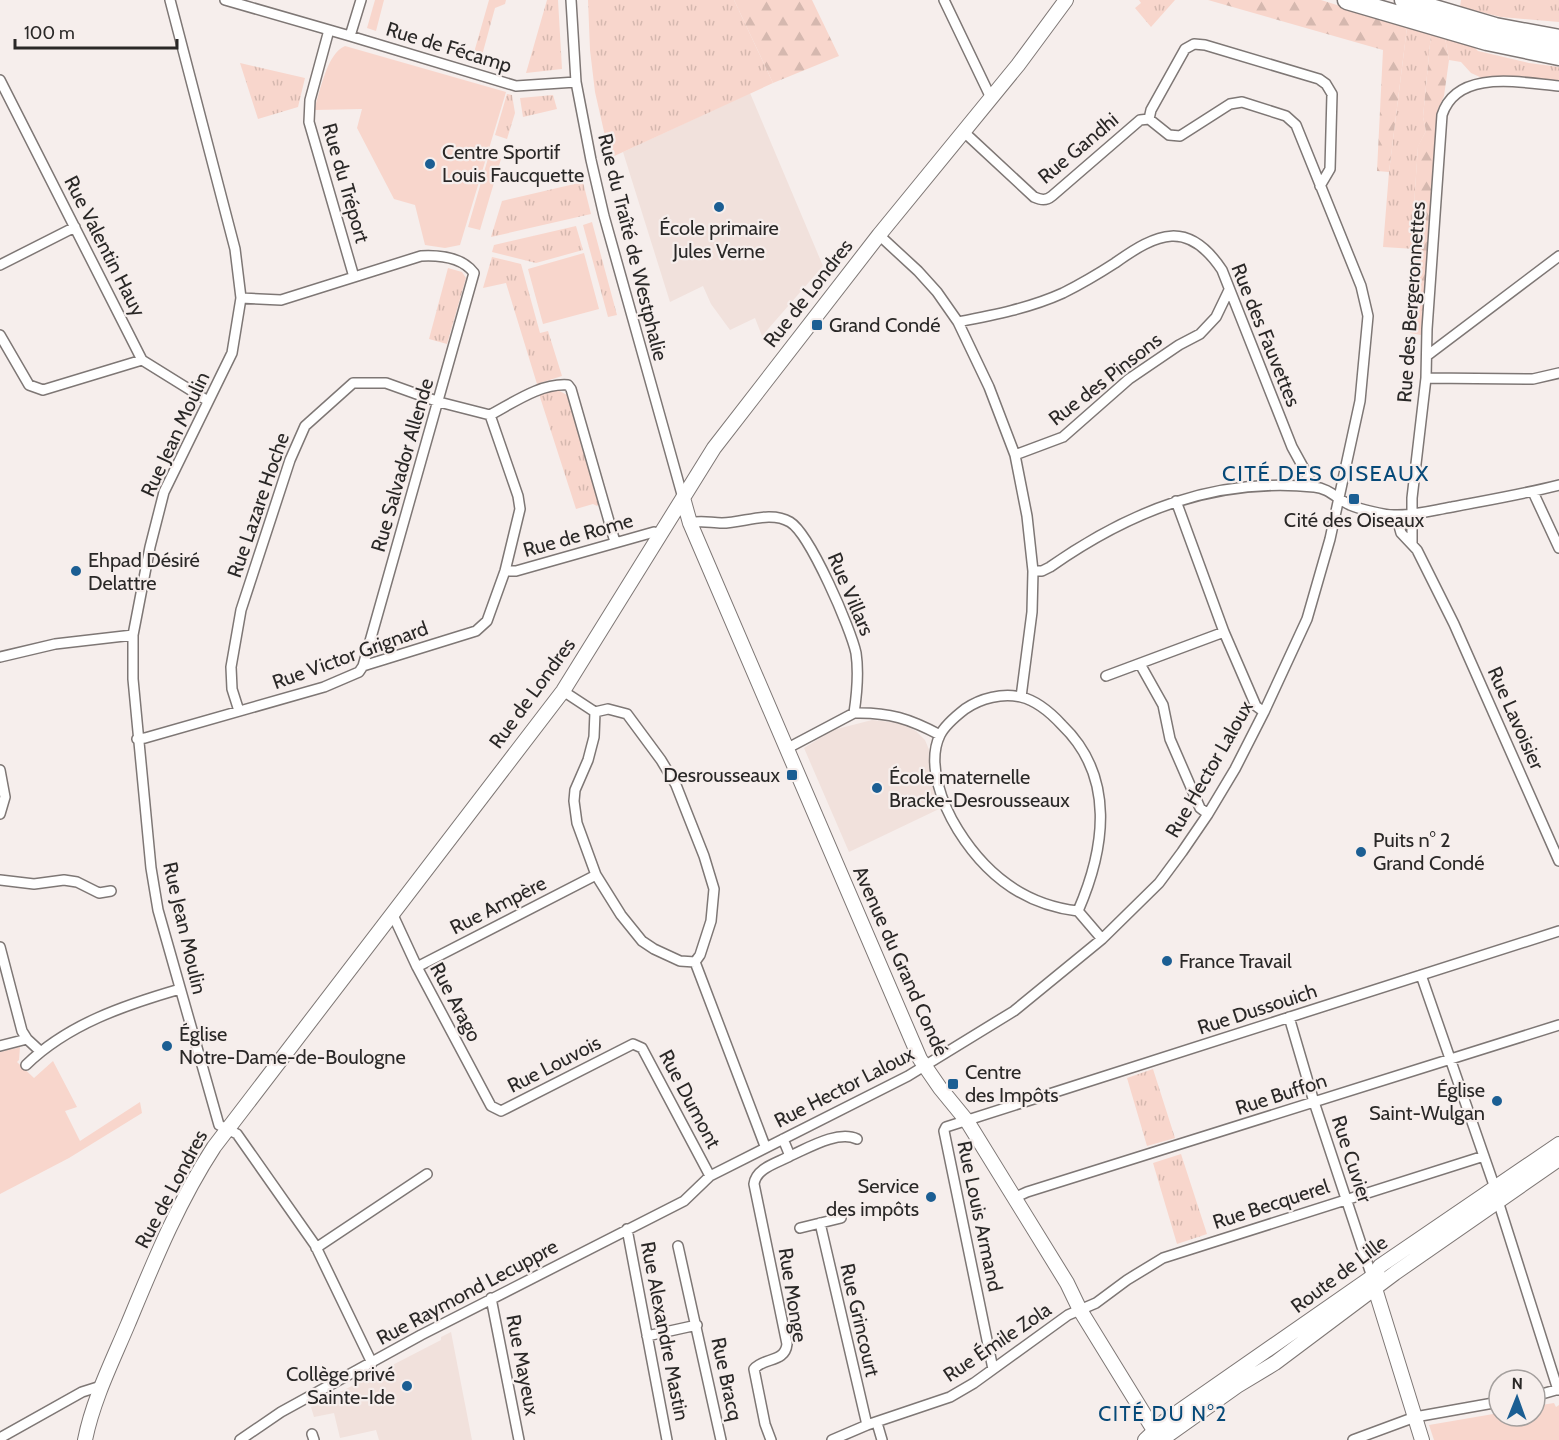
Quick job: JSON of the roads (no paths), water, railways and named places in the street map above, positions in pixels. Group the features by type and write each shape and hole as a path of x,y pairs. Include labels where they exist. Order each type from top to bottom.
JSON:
{"highway":[{"path":"1347,0 1414,10 1554,37"},
{"path":"1414,10 1511,47 1559,56"}],"street":[{"name":"Rue Jean Moulin","path":"170,0 235,249 241,298 232,353 164,492 150,547 133,635 137,739 151,868 158,910 219,1125 237,1134 316,1248 372,1363"},
{"name":"Rue de Fécamp","path":"225,0 516,86 576,82"},
{"path":"350,36 361,0"},
{"name":"Rue du Traîté de Westphalie","path":"571,0 572,53 576,82 604,216 682,498"},
{"path":"944,0 991,98"},
{"name":"Rue de Londres","path":"84,1440 101,1386 165,1236 199,1170 226,1129 253,1097 563,691 714,448 879,235 946,150 964,132 1066,0"},
{"name":"Rue du Tréport","path":"329,30 310,100 309,122 354,277"},
{"path":"1149,119 1151,110 1185,50 1194,44 1205,45 1319,79 1326,84 1332,94 1330,169 1320,186"},
{"name":"Rue Valentin Hauy","path":"0,80 142,360"},
{"name":"Rue des Bergeronnettes","path":"1412,543 1412,498 1428,355 1427,329 1442,115 1445,104 1452,95 1460,90 1489,82 1559,86"},
{"name":"Rue Gandhi","path":"964,132 1039,200 1048,199 1140,120 1149,119 1168,135 1180,136 1230,104 1242,102 1286,116 1296,125 1361,286"},
{"path":"0,265 75,227"},
{"path":"879,235 918,271 937,292 958,322 989,387 1015,455 1027,516 1033,571 1032,612 1021,697"},
{"name":"Rue des Fauvettes","path":"958,322 1004,313 1042,302 1086,281 1142,244 1167,236 1185,237 1203,246 1222,270 1292,447 1314,487"},
{"name":"Rue Salvador Allende","path":"354,277 421,256 438,255 467,264 474,273 363,666"},
{"path":"1428,355 1559,256"},
{"path":"241,298 281,300 354,277"},
{"name":"Rue Hector Laloux","path":"710,1176 765,1146 926,1067 1014,1011 1102,939 1159,883 1208,814 1235,769 1307,619 1330,539 1360,401 1368,316 1361,286"},
{"name":"Rue des Pinsons","path":"1015,455 1063,437 1129,379 1179,345 1200,334 1216,317 1229,290"},
{"path":"0,334 29,385 43,390 142,360 208,401"},
{"path":"1426,378 1533,379 1559,373"},
{"name":"Rue Lazare Hoche","path":"239,711 232,689 231,667 242,610 290,460 305,426 353,383 386,383 439,402 490,415"},
{"path":"490,415 540,390 561,384 568,385 615,542"},
{"name":"Rue Victor Grignard","path":"137,739 324,687 358,672 363,666 476,631 487,621 505,571 519,509 518,496 490,415"},
{"path":"1033,571 1050,567 1128,520 1176,501 1216,490 1314,487 1327,489 1350,505 1396,515 1533,492 1559,485"},
{"path":"1533,492 1559,548"},
{"name":"Avenue du Grand Condé","path":"682,498 786,749 920,1059 967,1121 1067,1283 1080,1310 1155,1438"},
{"path":"1176,501 1224,632 1256,706 1264,712"},
{"name":"Rue Lavoisier","path":"1396,515 1401,533 1412,543 1454,624 1559,861"},
{"name":"Rue Villars","path":"690,522 740,522 771,517 789,521 795,526 811,547 855,650 858,673 854,713"},
{"name":"Rue de Rome","path":"505,571 516,571 654,532 660,534"},
{"path":"1106,676 1224,632"},
{"path":"0,657 55,644 133,635"},
{"path":"1140,664 1163,705 1170,739 1200,808 1208,814"},
{"path":"563,691 595,712 608,709 627,714 671,776 704,856 714,889 707,937 695,962 765,1146"},
{"path":"1078,911 1090,881 1099,846 1101,813 1094,774 1085,753 1067,729 1042,706 1021,697 1005,696 977,702 958,714 940,735 936,748 938,784 950,816 972,850 997,876 1027,897 1044,905 1078,911 1102,939"},
{"path":"595,712 594,737 588,760 575,790 574,801 577,823 596,875 621,915 642,941 680,961 695,962"},
{"path":"786,749 854,713 871,712 900,716 940,735"},
{"path":"0,770 5,797 0,814"},
{"name":"Rue Ampère","path":"417,967 596,875"},
{"path":"0,880 34,884 64,880 77,882 99,893 111,891"},
{"name":"Rue Arago","path":"392,913 417,967 491,1106"},
{"name":"Rue Dussouich","path":"967,1121 1559,931"},
{"path":"0,947 22,1031 40,1051"},
{"path":"1421,975 1497,1195 1558,1390"},
{"path":"26,1065 40,1051 61,1036 105,1014 180,989"},
{"name":"Rue Cuvier","path":"1289,1017 1373,1283"},
{"name":"Rue Buffon","path":"1014,1198 1559,1025"},
{"path":"0,1046 27,1039"},
{"name":"Rue Louvois","path":"491,1106 501,1111 633,1044"},
{"name":"Rue Dumont","path":"633,1044 642,1048 710,1176"},
{"name":"Rue Louis Armand","path":"967,1121 957,1122 946,1127 944,1131 993,1369"},
{"path":"783,1139 790,1156 834,1138 849,1136 857,1139"},
{"name":"Route de Lille","path":"1155,1438 1275,1363 1373,1283 1497,1195 1559,1144"},
{"name":"Rue Monge","path":"771,1440 765,1424 754,1369 758,1364 782,1356 786,1352 787,1344 754,1184 755,1177 760,1171 790,1156"},
{"name":"Rue Becquerel","path":"1080,1310 1096,1303 1127,1280 1163,1258 1484,1156"},
{"name":"Route de Lille","path":"1497,1195 1559,1159"},
{"path":"316,1248 428,1174"},
{"name":"Rue Raymond Lecuppre","path":"240,1440 280,1412 491,1298 684,1201 710,1176"},
{"path":"800,1228 842,1218"},
{"name":"Rue Grincourt","path":"820,1223 867,1425"},
{"name":"Rue Alexandre Mastin","path":"627,1229 667,1440"},
{"name":"Rue Bracq","path":"678,1246 721,1440"},
{"path":"1373,1283 1422,1440"},
{"name":"Rue Mayeux","path":"491,1298 519,1440"},
{"name":"Rue Émile Zola","path":"832,1440 867,1425 950,1397 975,1383 1068,1315 1080,1310"},
{"name":"Rue Bracq","path":"647,1336 697,1325"},
{"path":"0,1438 82,1392 101,1386"},
{"path":"1353,1440 1415,1417 1487,1404"},
{"path":"877,1423 882,1440"}],"place":[{"name":"Centre Sportif Louis Faucquette","path":"430,164"},
{"name":"École primaire Jules Verne","path":"719,207"},
{"name":"Grand Condé","path":"817,325"},
{"name":"Cité des Oiseaux","path":"1354,499"},
{"name":"Ehpad Désiré Delattre","path":"76,571"},
{"name":"Desrousseaux","path":"792,775"},
{"name":"École maternelle Bracke-Desrousseaux","path":"877,788"},
{"name":"Puits n° 2 Grand Condé","path":"1361,852"},
{"name":"France Travail","path":"1167,961"},
{"name":"Église Notre-Dame-de-Boulogne","path":"167,1046"},
{"name":"Centre des Impôts","path":"953,1084"},
{"name":"Église Saint-Wulgan","path":"1497,1101"},
{"name":"Service des impôts","path":"931,1197"},
{"name":"Collège privé Sainte-Ide","path":"407,1386"}],"district":[{"name":"CITÉ DES OISEAUX","path":"1326,473"},
{"name":"CITÉ DU N°2","path":"1163,1413"}]}
